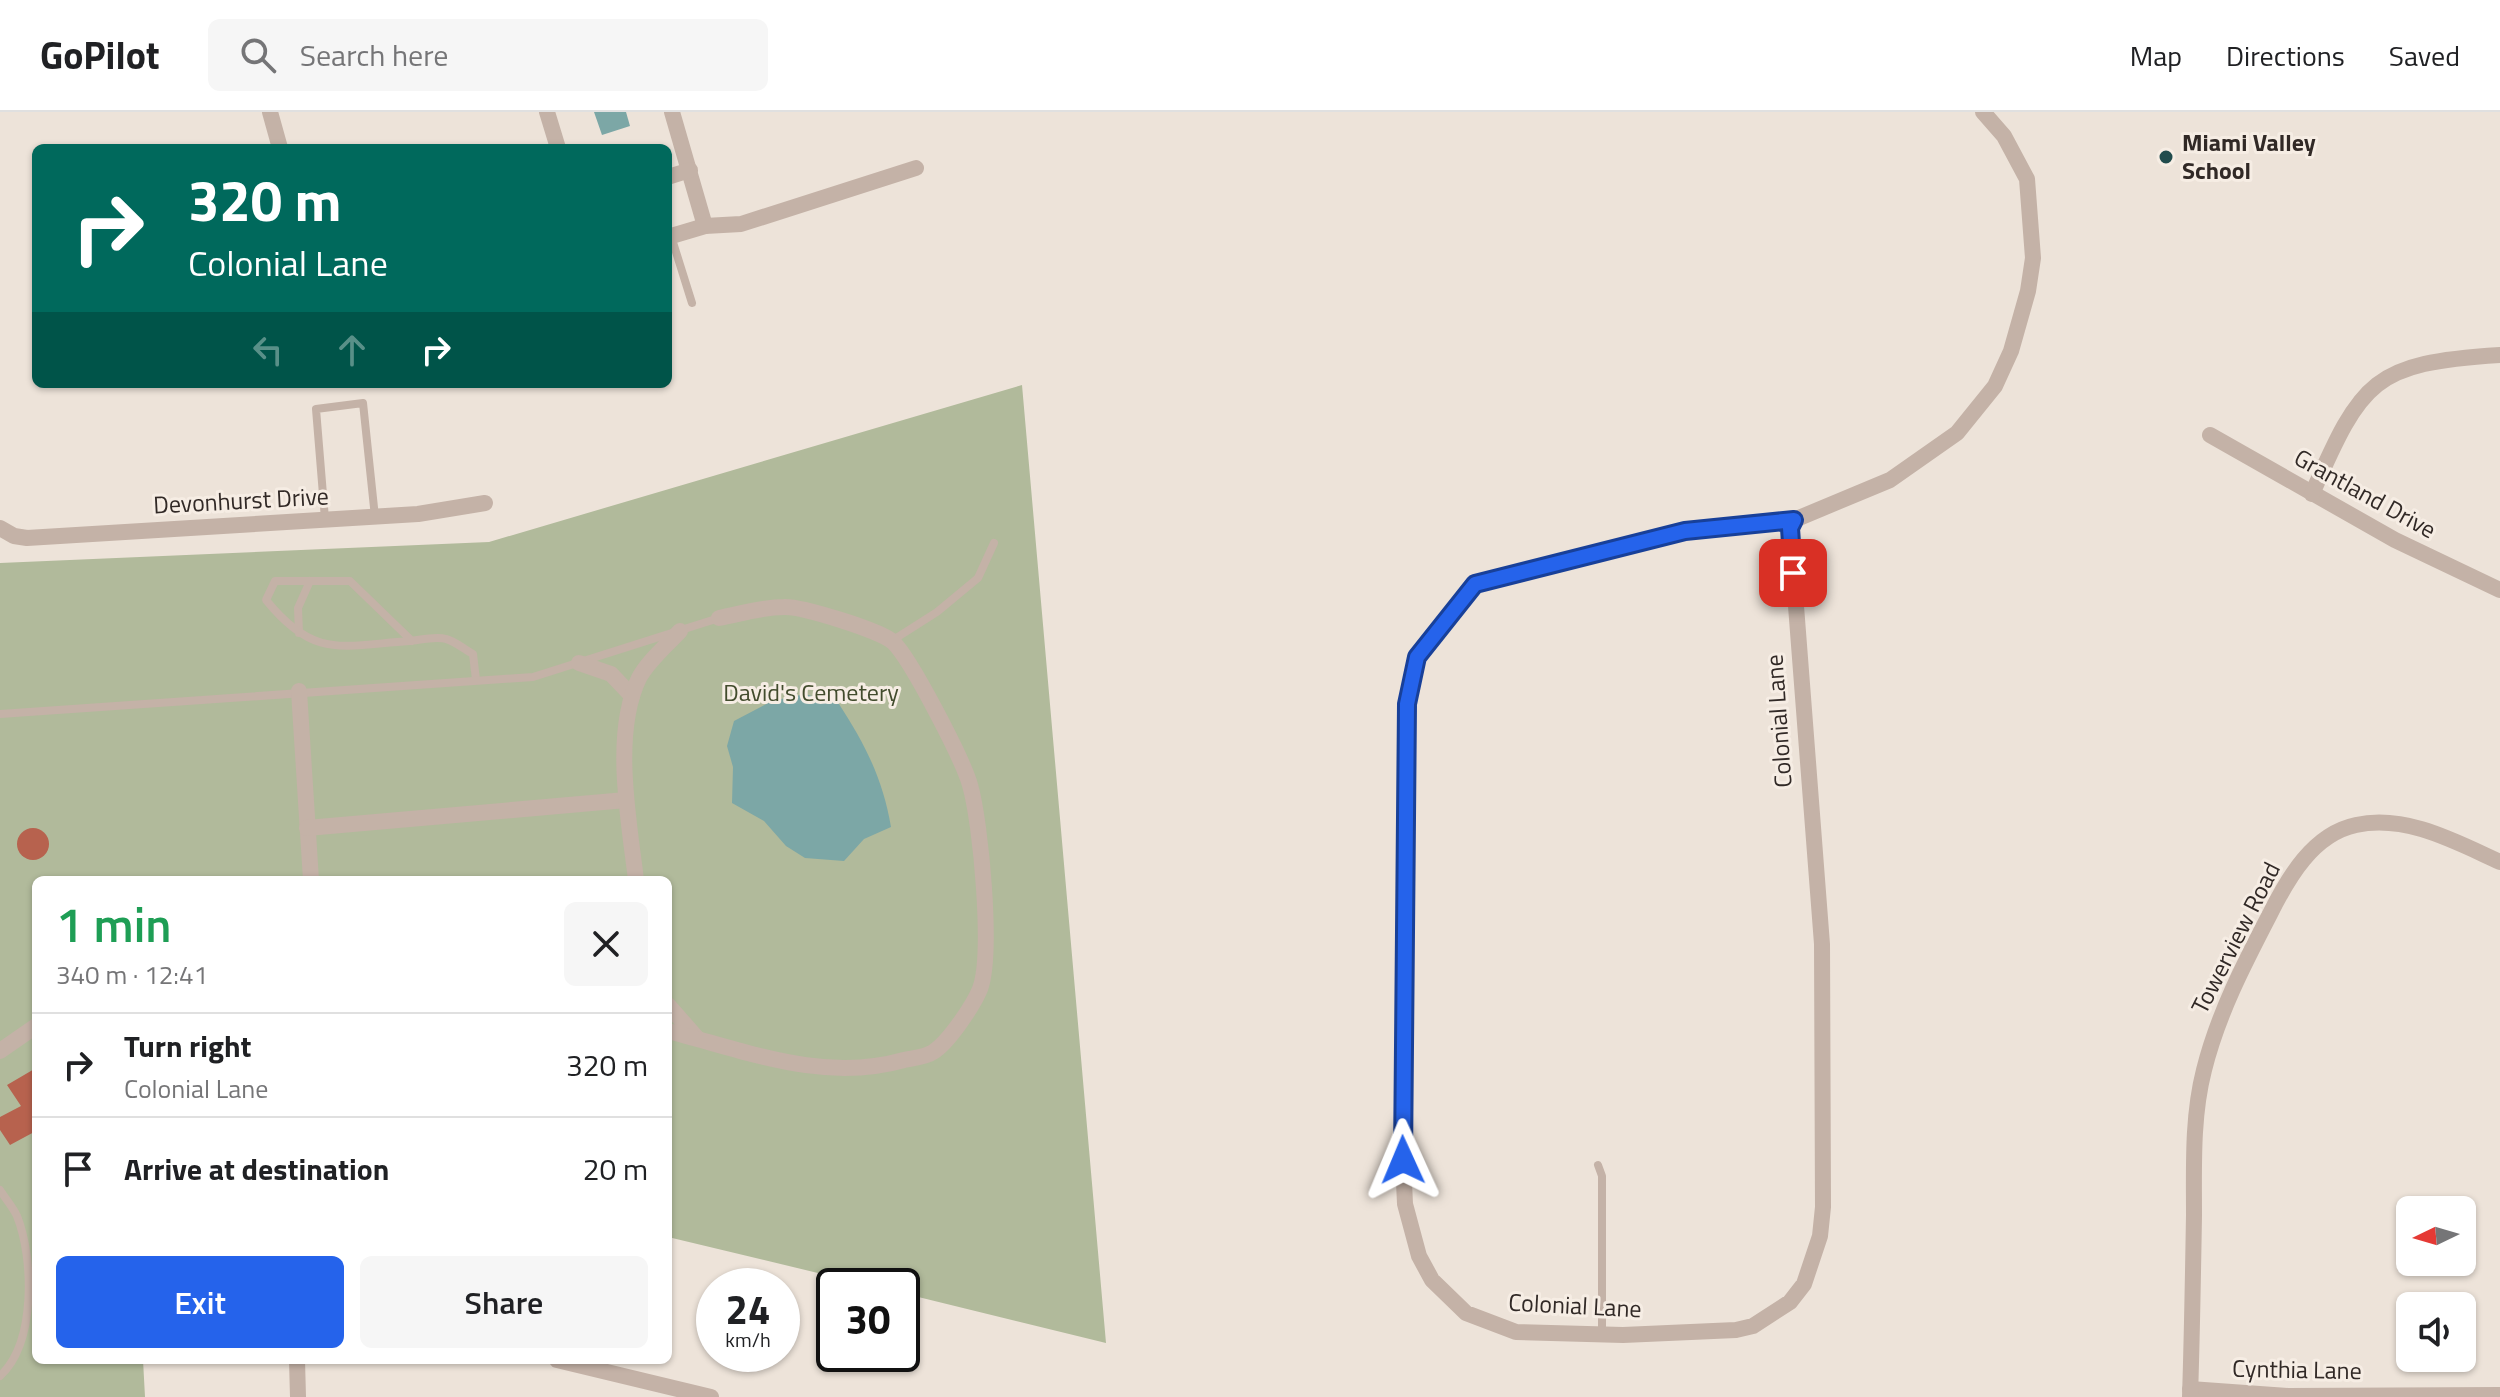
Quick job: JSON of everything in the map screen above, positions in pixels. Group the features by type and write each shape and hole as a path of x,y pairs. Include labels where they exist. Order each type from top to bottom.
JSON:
{"street":[{"path":"270,112 279,144"},
{"path":"547,112 557,144"},
{"path":"672,112 705,226"},
{"name":"Colonial Lane","path":"1794,520 1790,528 1797,640 1822,944 1823,1207 1820,1236 1804,1284 1790,1302 1753,1326 1736,1330 1602,1335 1516,1332 1466,1313 1432,1280 1410,1230 1402,1138 1402,1026 1407,704 1417,657 1442,621 1475,584 1547,569 1685,531 1794,520 1848,500 1922,460 1957,433 1995,386 2011,351 2028,291 2034,239 2027,179 2004,136 1983,112"},
{"path":"672,236 705,226 741,224 916,168"},
{"path":"672,176 690,170"},
{"path":"2312,494 2353,409 2389,375 2433,360 2500,355"},
{"name":"Grantland Drive","path":"2210,435 2395,540 2500,590"},
{"name":"Devonhurst Drive","path":"0,528 14,536 27,538 375,517 485,503"},
{"path":"672,1032 825,1070 859,1070 933,1052 966,1014 980,988 985,954 978,823 970,783 926,692 893,640 832,617 786,606 719,618"},
{"path":"636,876 626,800 626,744 632,696 641,674 680,631"},
{"path":"579,663 611,674 632,696"},
{"path":"299,691 311,876"},
{"path":"307,828 626,800"},
{"name":"Towerview Road","path":"2190,1393 2198,1099 2220,1019 2284,886 2309,854 2335,832 2354,825 2378,822 2404,824 2442,836 2500,862"},
{"path":"672,1010 697,1038"},
{"path":"0,1051 32,1029"},
{"path":"297,1364 298,1397"},
{"path":"574,1364 711,1397"},
{"name":"Cynthia Lane","path":"2190,1393 2500,1395"}],"lane":[{"path":"672,246 692,303"},
{"path":"325,520 316,409 363,403 375,517"},
{"path":"893,640 937,612 978,578 994,543"},
{"path":"412,641 350,581 275,581 266,600 287,626 314,644 412,641 445,638 473,654 476,680"},
{"path":"299,633 298,608 310,581"},
{"path":"0,714 533,677 719,618"},
{"path":"1598,1165 1602,1176 1602,1335"},
{"path":"0,1190 17,1216 26,1260 30,1317 17,1355 0,1376"}],"green space":[{"name":"David's Cemetery","path":"1022,385 1106,1343 920,1297 920,1268 816,1268 816,1273 672,1238 672,876 32,876 32,1364 143,1364 145,1397 0,1397 0,563 489,542"}],"water":[{"path":"594,112 626,112 630,126 602,135"},
{"path":"805,694 839,704 872,762 888,810 891,827 864,839 844,861 805,858 786,846 764,821 732,803 733,767 727,746 734,721 772,701"}],"building":[{"path":"33,828 44,833 49,844 44,855 33,860 22,855 17,844 22,833"},
{"path":"32,1070 32,1133 10,1145 0,1130 0,1117 21,1106 7,1085"}],"place":[{"name":"Miami Valley School","path":"2166,157"}],"route":[{"path":"1403,1160 1407,704 1417,657 1442,621 1475,584 1547,569 1685,531 1794,520 1790,528 1793,573"}]}
